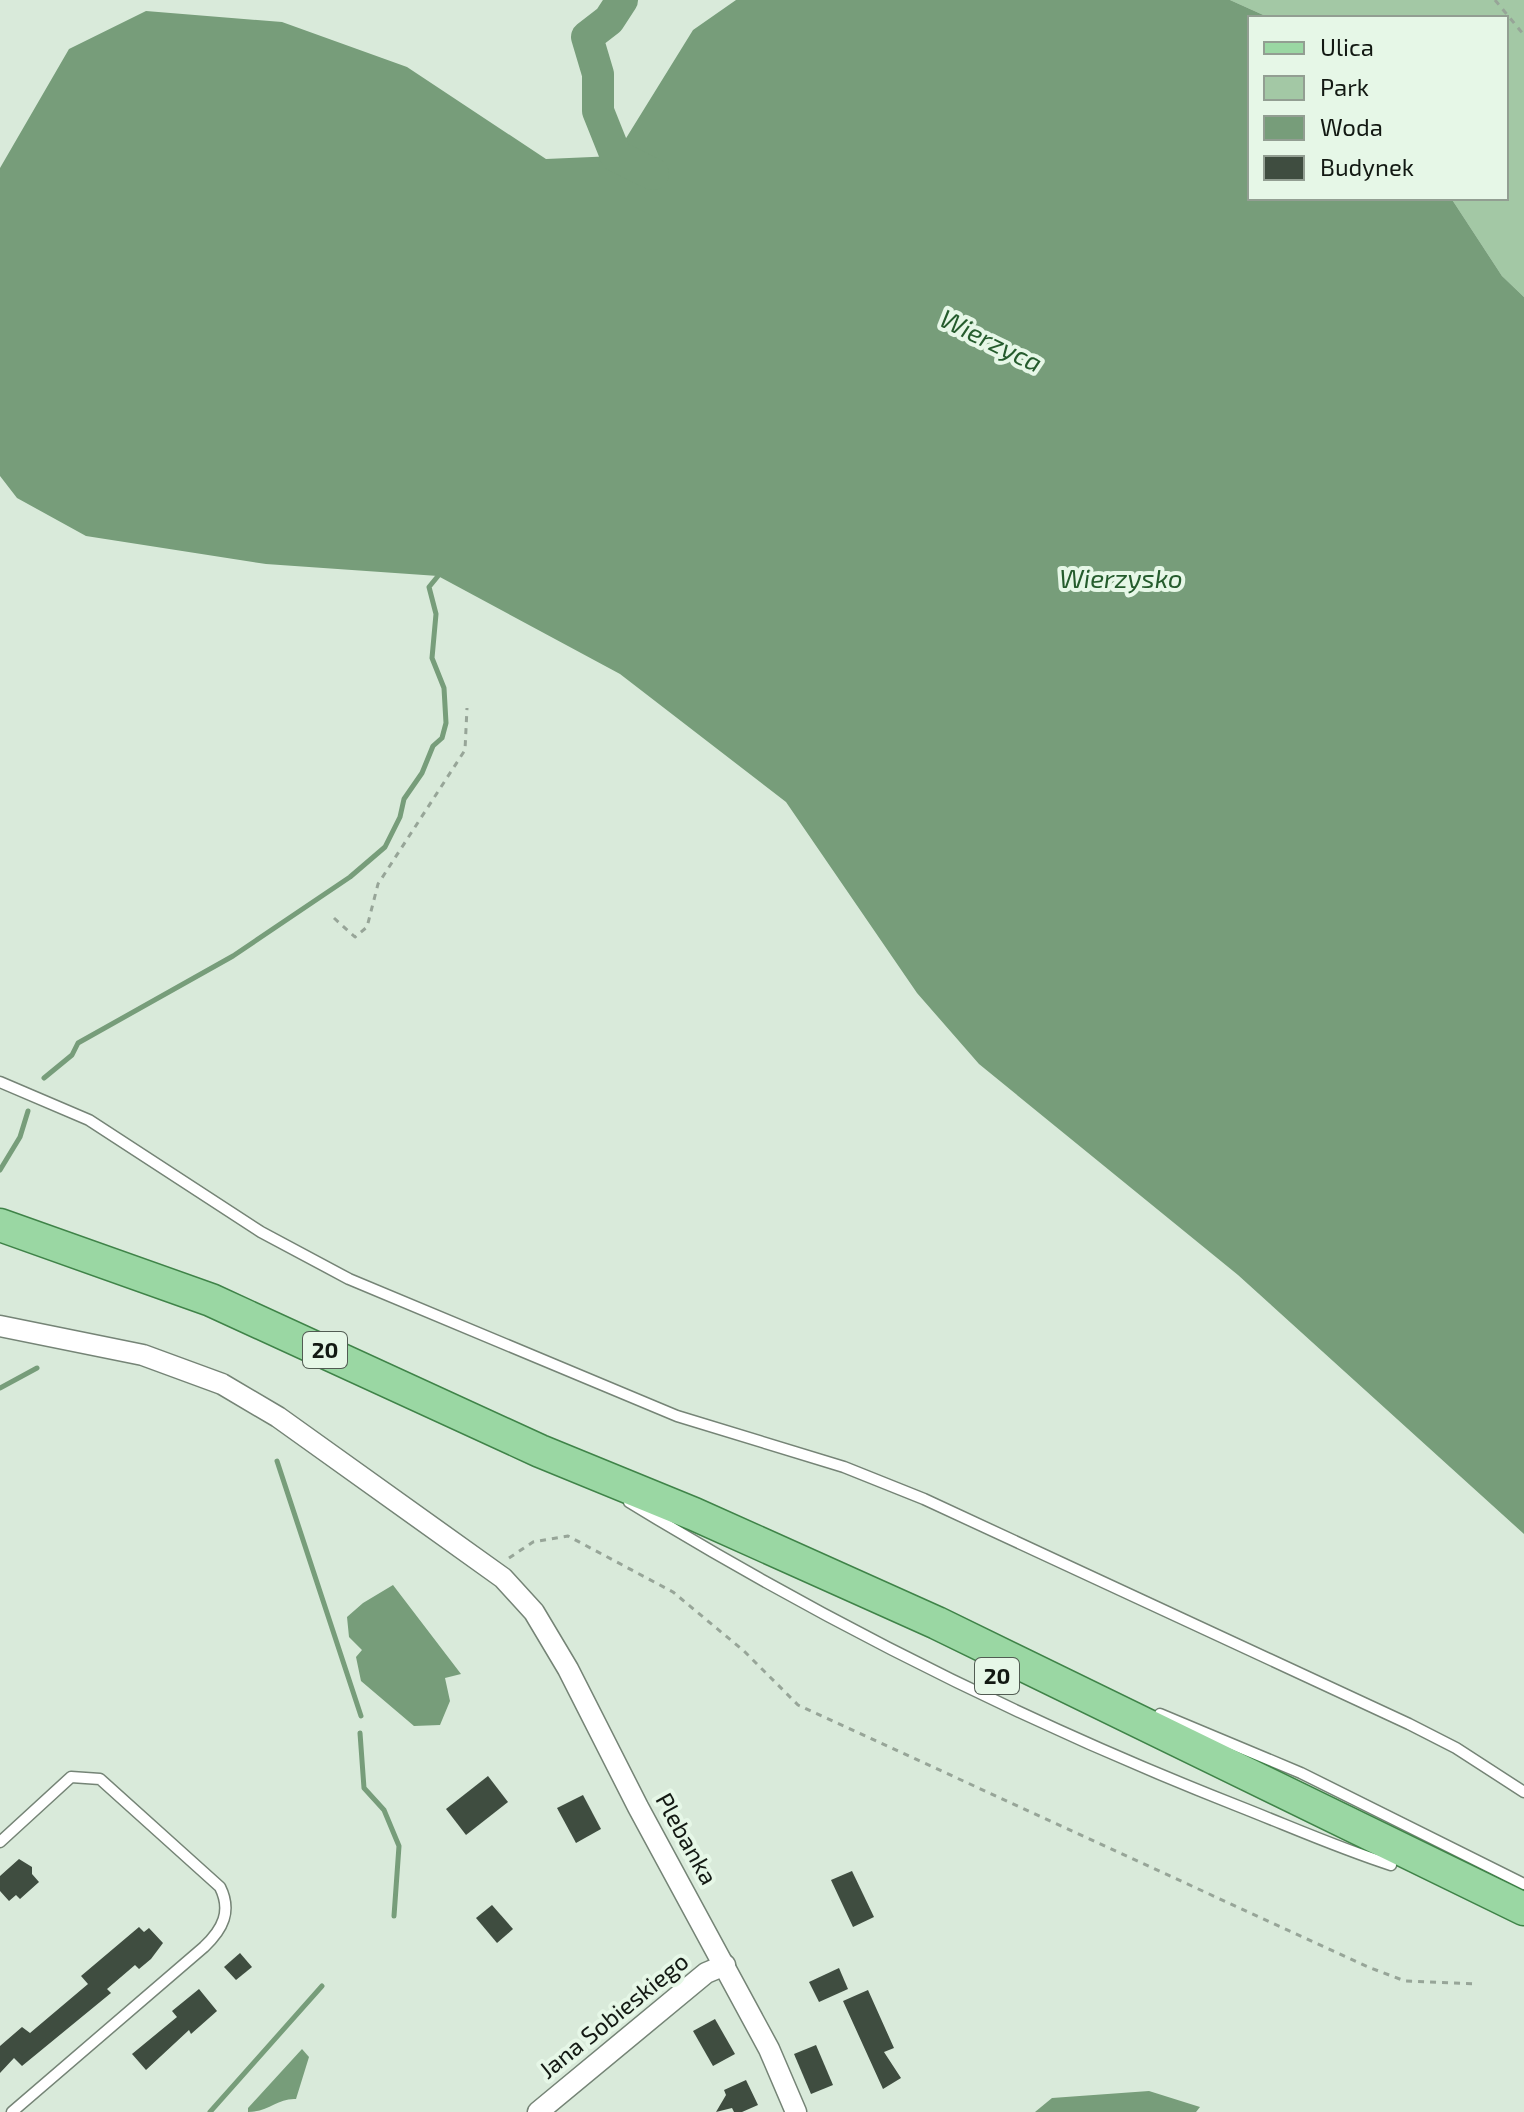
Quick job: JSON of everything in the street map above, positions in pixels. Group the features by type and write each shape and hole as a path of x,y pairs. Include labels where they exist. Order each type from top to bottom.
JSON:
{"main road":[{"name":"20","path":"0,1225 211,1300 540,1451 694,1514 937,1623 1524,1909"},
{"name":"20","path":"540,1451 603,1487 1524,1928"}],"street":[{"name":"Plebanka","path":"0,1326 143,1355 222,1384 278,1417 492,1569 521,1596 568,1669 638,1807 769,2049 796,2112"},
{"name":"Jana Sobieskiego","path":"538,2112 706,1973 725,1965"}],"lane":[{"path":"0,1082 89,1120 261,1232 349,1279 677,1416 844,1467 924,1499 1409,1724 1456,1748 1524,1792"},
{"path":"937,1623 1085,1681"},
{"path":"1152,1711 1301,1773 1524,1884"},
{"path":"0,1842 71,1777 100,1779 220,1887 226,1912 222,1926 204,1947 12,2112"}],"path":[{"path":"1495,0 1524,35"},
{"path":"334,918 355,937 367,927 378,884 465,750 467,708"},
{"path":"492,1569 533,1542 568,1536 673,1592 744,1651 798,1705 1368,1967 1405,1981 1477,1984"}],"green space":[{"path":"1230,0 1524,0 1524,297 1502,276 1452,200 1508,200 1508,16 1266,16"}],"water":[{"name":"Wierzysko","path":"736,0 1230,0 1266,16 1248,16 1248,200 1452,200 1502,276 1524,297 1524,1534 1238,1275 979,1064 917,993 786,802 620,674 438,576 266,564 86,536 17,498 0,476 0,168 69,49 146,11 282,22 407,67 546,159 615,156 693,30"},
{"path":"393,1585 461,1674 445,1678 450,1701 440,1725 414,1726 361,1681 356,1657 362,1650 349,1637 347,1617"},
{"path":"302,2049 309,2057 296,2099 248,2112 248,2108"},
{"path":"1149,2091 1200,2107 1196,2112 1035,2112 1052,2098"}],"building":[{"path":"488,1776 508,1802 466,1835 446,1809"},
{"path":"583,1795 601,1829 576,1843 557,1808"},
{"path":"19,1859 32,1867 32,1874 39,1882 20,1899 16,1895 9,1901 0,1891 0,1876"},
{"path":"852,1871 874,1917 853,1927 831,1880"},
{"path":"492,1905 513,1929 497,1943 476,1918"},
{"path":"139,1927 144,1932 149,1928 163,1943 151,1959 139,1969 135,1965 107,1989 111,1993 22,2066 14,2058 0,2073 0,2046 22,2027 30,2033 88,1984 81,1976"},
{"path":"240,1953 252,1967 236,1980 224,1967"},
{"path":"839,1968 848,1989 819,2002 809,1982"},
{"path":"199,1989 217,2011 191,2034 189,2030 146,2070 132,2054 177,2017 172,2011"},
{"path":"868,1990 894,2048 884,2052 901,2078 883,2089 843,2001"},
{"path":"715,2019 735,2054 713,2066 693,2031"},
{"path":"816,2045 833,2085 811,2094 794,2054"},
{"path":"746,2080 758,2105 742,2112 734,2112 732,2108 716,2112 726,2095 724,2090"}],"waterway":[{"name":"Wierzyca","path":"622,0 609,20 587,37 598,74 598,111 616,156 653,174"},
{"path":"44,1078 72,1055 78,1043 233,956 350,877 385,847 400,817 404,799 422,773 433,746 442,738 446,723 444,688 432,658 436,614 429,587 438,576"},
{"path":"0,1170 20,1137 28,1111"},
{"path":"0,1388 37,1368"},
{"path":"277,1461 361,1716"},
{"path":"360,1733 364,1788 384,1810 399,1846 394,1916"},
{"path":"210,2112 322,1986"}]}
